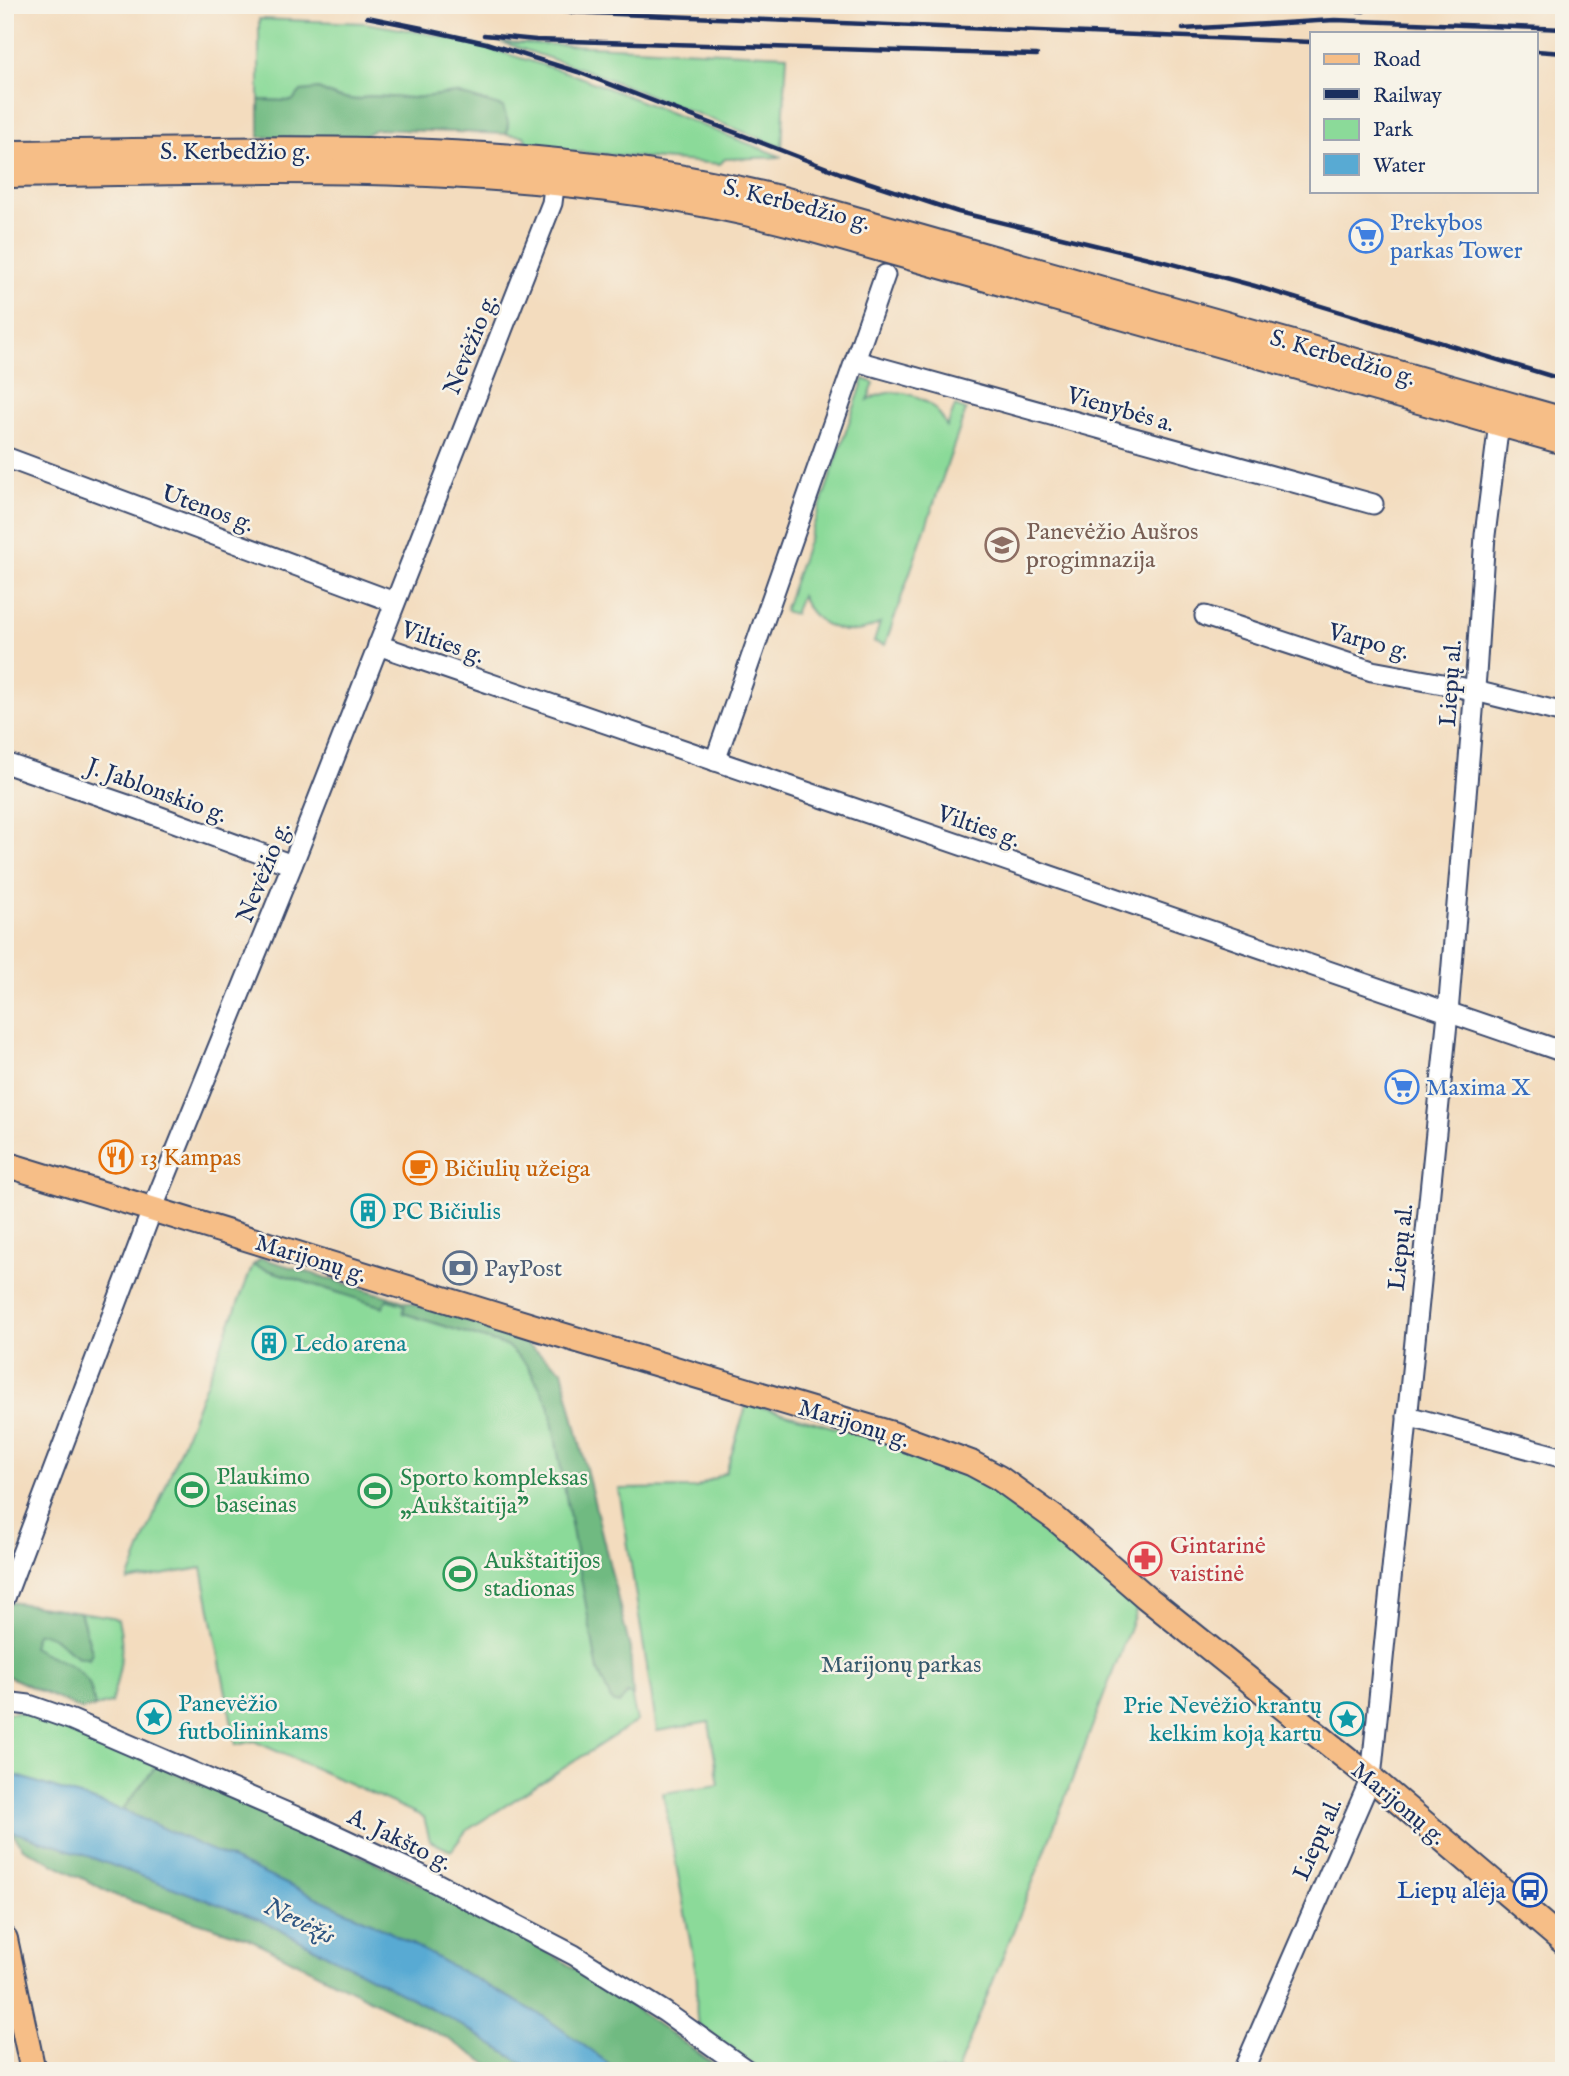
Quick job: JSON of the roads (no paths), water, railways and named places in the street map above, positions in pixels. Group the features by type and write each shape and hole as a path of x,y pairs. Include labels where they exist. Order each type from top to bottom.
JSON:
{"main road":[{"name":"S. Kerbedžio g.","path":"5,153 390,151 556,172"},
{"name":"S. Kerbedžio g.","path":"5,175 352,172 667,175 766,194 1502,413 1564,442"},
{"name":"S. Kerbedžio g.","path":"1502,413 1564,420"},
{"name":"Marijonų g.","path":"10,1167 892,1434 971,1463 1056,1519 1146,1597 1371,1778 1564,1942"},
{"path":"5,1940 33,2071"}],"street":[{"name":"Nevėžio g.","path":"5,1598 152,1210 292,865 552,203 556,172"},
{"path":"715,761 885,275"},
{"name":"Vienybės a.","path":"856,361 1373,505"},
{"name":"Liepų al.","path":"1243,2071 1371,1778 1448,1013 1485,535 1502,413"},
{"name":"Utenos g.","path":"5,457 394,603"},
{"name":"Varpo g.","path":"1205,615 1372,671 1475,690 1564,713"},
{"name":"Vilties g.","path":"378,645 1564,1052"},
{"name":"J. Jablonskio g.","path":"5,763 292,865"},
{"path":"1407,1416 1564,1458"},
{"name":"A. Jakšto g.","path":"5,1702 29,1704 72,1720 306,1821 417,1873 574,1955 665,2012 748,2071"}],"water":[{"name":"Nevėžis","path":"5,1772 122,1810 375,1924 543,2016 619,2071 535,2071 448,2017 261,1920 79,1853 5,1829"}],"railway":[{"path":"392,5 1310,42"},
{"path":"1234,5 1364,11"},
{"path":"367,17 422,28"},
{"path":"1183,29 1335,20 1564,29"},
{"path":"413,27 486,43 578,72 840,173 958,212 1255,286 1564,380"},
{"path":"484,35 536,40 1037,55"},
{"path":"1538,51 1564,53"}],"place":[{"name":"Prekybos parkas Tower","path":"1366,236"},
{"name":"Panevėžio Aušros progimnazija","path":"1002,545"},
{"name":"Maxima X","path":"1402,1087"},
{"name":"13 Kampas","path":"116,1157"},
{"name":"Bičiulių užeiga","path":"420,1168"},
{"name":"PC Bičiulis","path":"368,1211"},
{"name":"PayPost","path":"460,1268"},
{"name":"Ledo arena","path":"269,1343"},
{"name":"Plaukimo baseinas","path":"192,1490"},
{"name":"Sporto kompleksas „Aukštaitija”","path":"375,1491"},
{"name":"Gintarinė vaistinė","path":"1145,1559"},
{"name":"Aukštaitijos stadionas","path":"460,1574"},
{"name":"Panevėžio futbolininkams","path":"154,1717"},
{"name":"Prie Nevėžio krantų kelkim koją kartu","path":"1347,1719"},
{"name":"Liepų alėja","path":"1530,1890"}],"park label":[{"name":"Marijonų parkas","path":"901,1664"}]}
